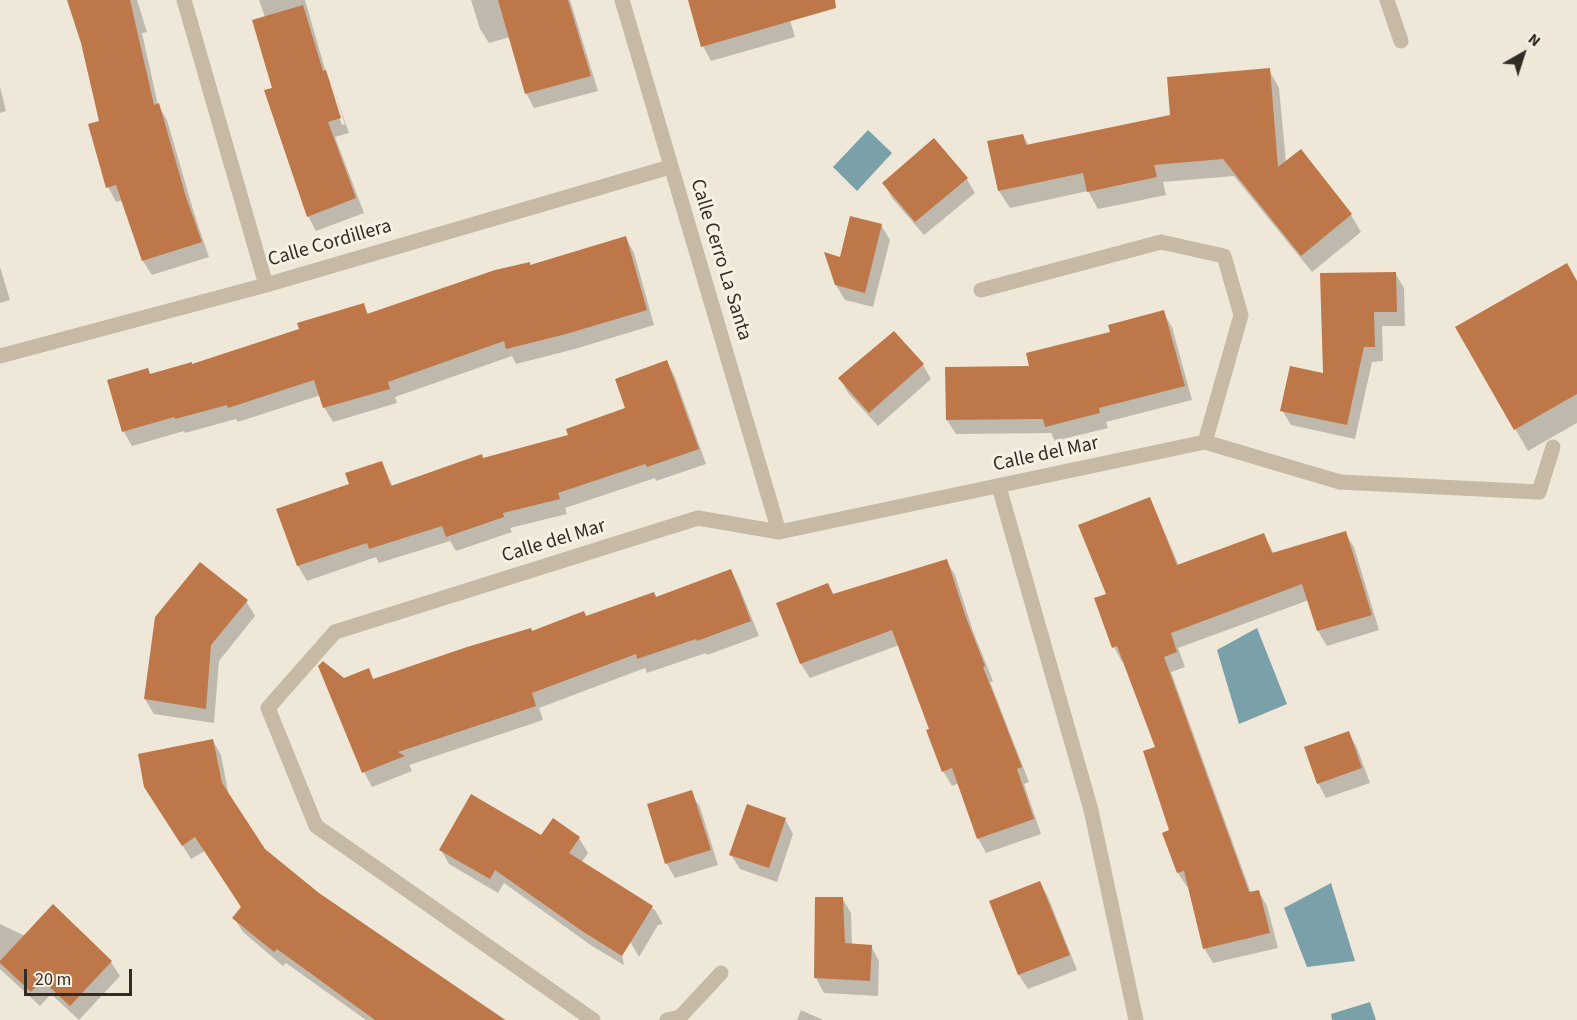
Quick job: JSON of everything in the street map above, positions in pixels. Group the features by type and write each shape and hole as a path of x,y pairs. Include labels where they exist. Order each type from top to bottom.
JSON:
{"street":[{"path":"184,0 266,285"},
{"name":"Calle Cerro La Santa","path":"622,0 779,532"},
{"path":"1387,0 1401,41"},
{"name":"Calle Cordillera","path":"0,356 266,285 670,167"},
{"path":"981,290 1161,242 1224,256 1241,315 1205,442"},
{"name":"Calle del Mar","path":"592,1020 316,826 268,708 335,632 698,518 779,532 1205,442 1340,482 1539,492 1553,447"},
{"path":"999,487 1090,810 1136,1020"},
{"path":"667,1020 680,1017 721,973"}],"water":[{"path":"868,130 892,153 857,191 833,167"},
{"path":"1257,628 1287,704 1239,724 1217,650"},
{"path":"1331,883 1355,961 1307,967 1284,908"},
{"path":"1370,1002 1376,1020 1332,1020 1331,1014"}],"building":[{"path":"67,0 130,0 154,105 159,103 186,197 202,242 142,261 116,185 106,188 88,124 99,121 81,43"},
{"path":"498,0 568,0 591,76 525,94"},
{"path":"688,0 835,0 836,8 701,47"},
{"path":"303,5 323,71 326,70 341,118 328,122 356,198 307,217 264,90 272,88 252,20"},
{"path":"1270,68 1278,167 1301,149 1352,214 1301,256 1223,159 1154,165 1157,177 1087,192 1083,173 998,191 987,141 1023,134 1026,145 1170,115 1167,77"},
{"path":"934,138 968,178 915,222 882,183"},
{"path":"850,216 882,224 865,293 835,285 824,252 840,257"},
{"path":"626,236 647,310 506,349 504,341 388,382 390,389 323,408 314,380 228,408 227,405 175,419 174,417 122,432 107,380 148,368 150,374 192,362 192,364 299,329 297,323 364,303 367,314 495,270 530,262 530,265"},
{"path":"1567,263 1577,281 1577,394 1514,430 1455,327"},
{"path":"1396,272 1397,312 1374,312 1375,347 1364,347 1347,425 1280,411 1290,366 1323,373 1320,273"},
{"path":"1164,310 1185,386 1099,408 1100,413 1045,427 1043,419 946,420 945,367 1029,366 1026,353 1110,332 1108,325"},
{"path":"894,331 924,364 869,413 838,378"},
{"path":"667,360 699,449 558,493 560,499 503,513 504,517 446,537 442,526 369,549 367,543 297,566 276,509 349,484 345,473 382,461 391,486 482,454 483,458 568,435 566,429 625,408 615,379"},
{"path":"1150,497 1177,565 1264,533 1272,553 1346,531 1372,615 1317,631 1302,584 1171,633 1177,652 1164,657 1249,892 1259,890 1270,933 1203,949 1184,871 1177,873 1162,833 1169,830 1143,751 1155,747 1117,646 1112,648 1094,598 1106,594 1078,525"},
{"path":"947,559 985,666 983,667 1022,767 1017,769 1034,819 977,839 952,768 942,772 926,730 929,729 892,630 800,664 776,603 828,583 833,594"},
{"path":"200,562 248,600 211,645 206,709 144,699 155,617"},
{"path":"731,569 751,621 697,641 696,639 637,659 636,654 532,693 536,706 398,752 405,756 362,773 318,666 323,661 344,678 369,668 373,679 467,647 531,628 532,631 584,611 586,616 654,592 656,597"},
{"path":"1349,731 1362,768 1317,784 1304,747"},
{"path":"213,739 222,783 265,849 319,893 505,1020 375,1020 277,949 274,952 232,918 241,907 195,837 182,846 144,787 138,754"},
{"path":"692,790 711,850 665,864 647,804"},
{"path":"471,794 541,835 553,818 580,837 569,853 653,906 622,956 495,870 490,879 439,850"},
{"path":"747,804 786,818 769,868 729,855"},
{"path":"1040,881 1070,955 1018,975 989,901"},
{"path":"815,897 843,897 845,943 872,945 870,981 814,978"},
{"path":"53,904 112,961 70,1006 42,980 31,992 0,963"}]}
